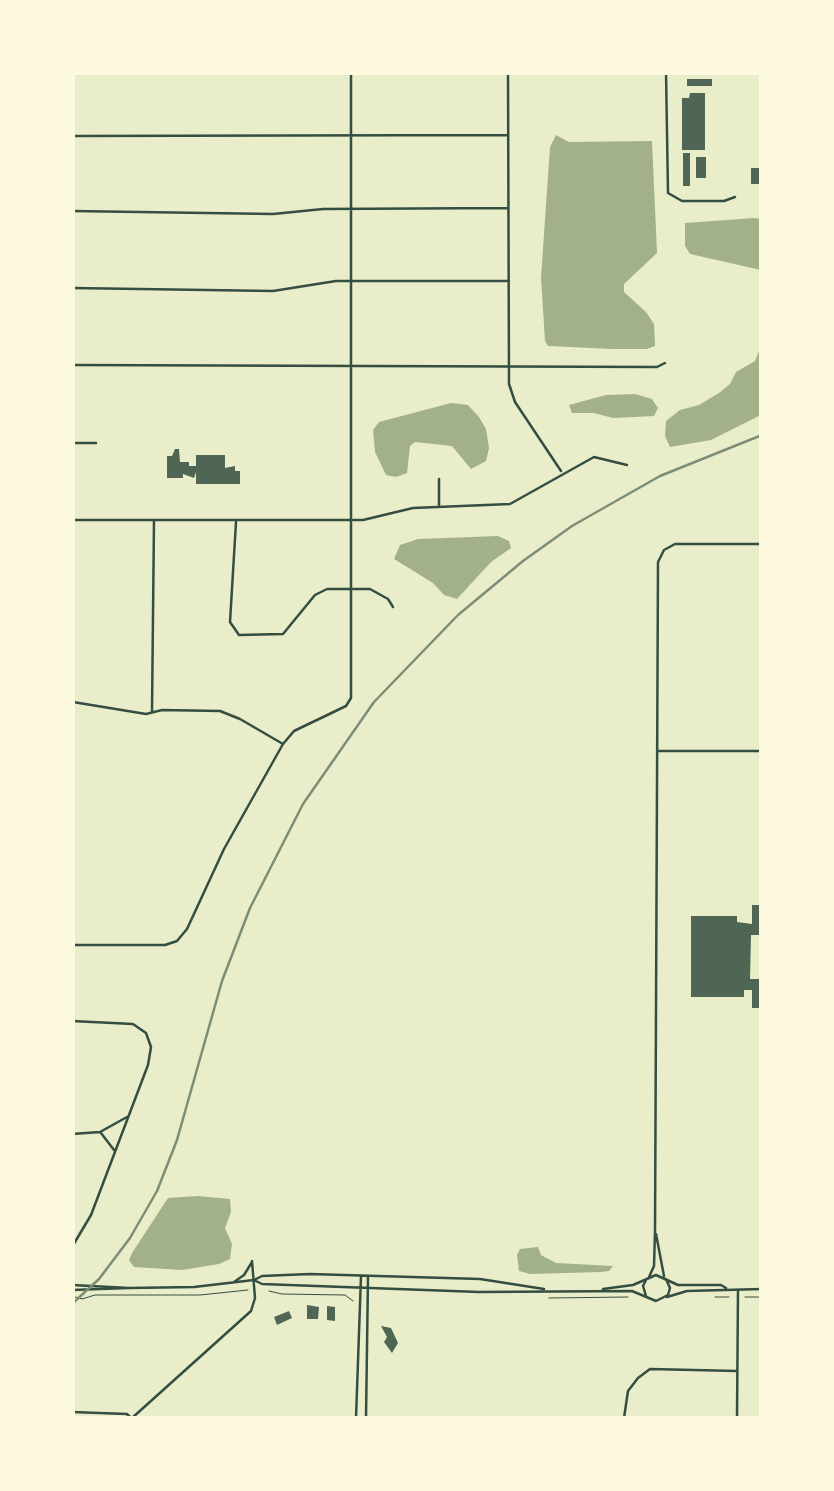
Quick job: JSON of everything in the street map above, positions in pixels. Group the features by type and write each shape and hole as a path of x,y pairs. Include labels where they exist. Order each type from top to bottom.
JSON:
{"street":[{"path":"72,945 165,944 182,937 224,848 282,744 301,727 346,706 351,698 350,72"},
{"path":"508,72 509,367 515,402 562,472"},
{"path":"666,72 667,188 671,198 724,201 735,197"},
{"path":"72,136 508,135"},
{"path":"72,211 273,214 351,208 508,208"},
{"path":"72,288 273,291 324,282 509,281"},
{"path":"72,366 657,367 665,363"},
{"path":"72,443 96,443"},
{"path":"72,520 377,518 412,508 510,504 594,456 627,466"},
{"path":"439,479 440,506"},
{"path":"152,712 154,520"},
{"path":"236,520 230,622 239,635 284,634 321,592 351,588 379,593 393,608"},
{"path":"647,1297 644,1290 654,1266 655,1231 657,569 664,550 678,544 762,544"},
{"path":"73,594 72,702 152,712 220,711 240,718 282,744"},
{"path":"656,752 762,752"},
{"path":"72,1021 126,1022 146,1033 151,1054 90,1215 72,1247"},
{"path":"72,1134 100,1132 128,1117"},
{"path":"100,1132 114,1150"},
{"path":"655,1231 670,1288 666,1298"},
{"path":"72,1412 127,1414 132,1418 251,1311 252,1260 244,1275 232,1283"},
{"path":"72,1290 232,1283 275,1275 488,1279 546,1290"},
{"path":"356,1418 361,1276"},
{"path":"366,1418 368,1276"},
{"path":"602,1290 648,1278 665,1278 678,1285 726,1288"},
{"path":"254,1280 262,1284 500,1292 602,1290 637,1292 656,1301 681,1292 762,1289"},
{"path":"737,1418 738,1288"},
{"path":"624,1418 628,1391 650,1369 737,1371"}],"path":[{"path":"72,1290 82,1299 254,1290 345,1295 353,1301"},
{"path":"710,1296 762,1297"}],"shaded area":[{"path":"556,135 569,142 652,141 657,253 624,284 624,292 654,324 655,346 612,349 548,346 545,341 541,278 550,147"},
{"path":"761,219 761,270 690,254 685,246 685,223"},
{"path":"761,346 761,415 711,440 670,447 665,436 666,421 680,410 699,405 719,393 736,372 755,361"},
{"path":"635,394 652,399 658,408 654,416 613,418 572,413 569,405 606,395"},
{"path":"451,403 468,405 479,417 486,429 486,461 471,469 452,446 415,442 410,446 407,473 386,475 375,452 373,430 379,422"},
{"path":"498,536 509,541 511,548 491,562 457,599 444,595 433,583 394,559 400,545 418,539"},
{"path":"168,1198 230,1199 231,1212 225,1228 232,1244 230,1259 182,1270 134,1267 129,1260 132,1253"},
{"path":"538,1247 541,1255 556,1263 613,1266 601,1272 519,1271 520,1249"}],"building":[{"path":"687,79 712,79 712,86 687,86"},
{"path":"690,93 705,93 705,150 682,150 682,98 689,98"},
{"path":"683,153 690,153 690,186 683,186"},
{"path":"696,157 706,157 706,178 696,178"},
{"path":"751,168 762,168 762,184 751,184"},
{"path":"179,449 180,462 189,462 189,466 196,466 196,455 225,455 225,468 235,466 235,471 240,471 240,484 196,484 196,472 194,478 183,474 183,478 167,478 167,456 172,456"},
{"path":"752,905 762,905 762,935 751,935 750,979 762,979 762,1008 752,1008 752,990 744,990 744,997 691,997 691,916 737,916 737,922 752,924"},
{"path":"307,1305 319,1307 318,1319 307,1319"},
{"path":"327,1306 335,1307 335,1321 327,1320"},
{"path":"289,1311 292,1318 277,1325 274,1317"},
{"path":"381,1326 391,1328 398,1343 392,1353 384,1342 387,1337"}],"railway":[{"path":"72,1304 99,1279 130,1238 157,1191 177,1140 222,981 250,908 303,804 374,702 458,615 572,526 660,476 762,435"}]}
